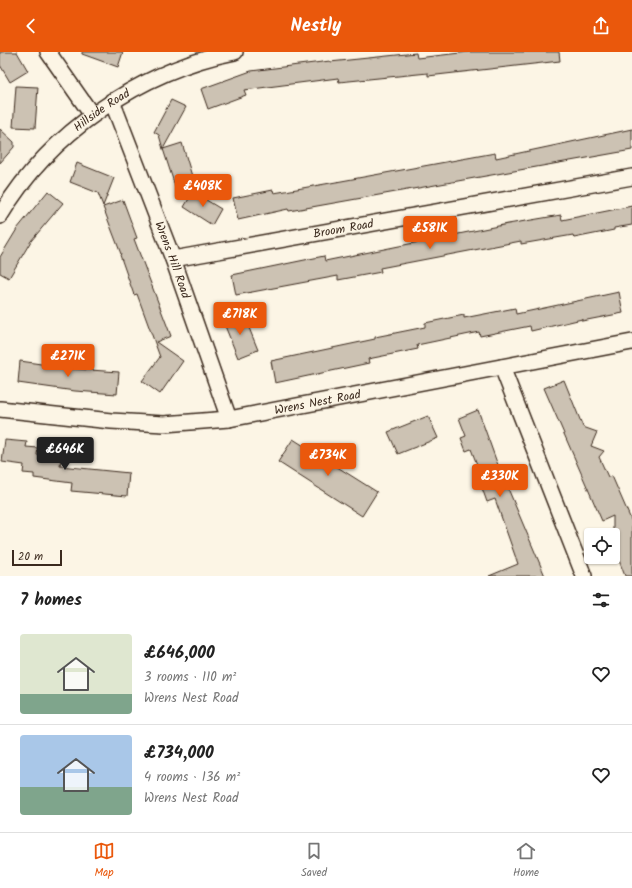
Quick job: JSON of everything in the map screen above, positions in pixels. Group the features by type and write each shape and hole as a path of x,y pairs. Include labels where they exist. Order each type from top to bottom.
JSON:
{"street":[{"path":"48,52 92,115"},
{"name":"Hillside Road","path":"0,216 6,206 39,164 69,134 112,101 152,80 217,55 235,52"},
{"name":"Wrens Hill Road","path":"112,101 173,260 229,419"},
{"name":"Broom Road","path":"173,260 632,177"},
{"name":"Wrens Nest Road","path":"0,409 111,421 164,424 229,419 632,342"},
{"path":"502,367 584,576"}],"building":[{"path":"0,52 17,52 28,71 10,82 0,65"},
{"path":"82,52 123,52 118,67 82,54"},
{"path":"469,52 559,52 560,61 428,76 428,73 339,82 338,78 244,90 246,95 208,109 201,89 251,71 330,61 416,53 417,58"},
{"path":"16,86 38,87 35,128 13,127"},
{"path":"171,100 186,107 163,149 159,135 154,132"},
{"path":"0,129 14,142 14,147 0,163"},
{"path":"632,129 632,150 289,211 288,209 238,220 233,198 273,190 274,193 495,153 496,158"},
{"path":"182,143 194,183 176,189 163,149"},
{"path":"77,163 114,178 103,206 98,193 70,182"},
{"path":"48,191 63,203 31,241 9,278 0,273 0,257 17,229"},
{"path":"193,192 221,209 212,225 184,207"},
{"path":"123,200 137,238 134,239 171,336 156,342 183,361 160,394 142,381 160,357 137,294 134,295 120,255 121,254 103,207"},
{"path":"632,206 632,225 614,228 614,230 574,238 573,235 521,244 521,241 380,268 381,272 338,280 338,276 236,295 232,275 324,256 325,261 508,224 561,215 562,220"},
{"path":"619,292 623,313 582,321 582,319 531,331 530,326 480,336 479,332 417,345 418,349 368,359 369,363 275,383 271,361 375,339 375,337 425,327 425,323 464,315 464,318 515,308 516,314"},
{"path":"243,313 258,350 238,358 223,321"},
{"path":"20,361 62,367 61,368 119,372 117,394 75,391 18,383"},
{"path":"564,380 583,427 597,432 591,446 604,451 599,457 608,477 612,476 632,522 632,576 625,576 620,563 620,528 613,528 613,516 602,521 544,388"},
{"path":"478,410 496,460 545,576 489,576 518,564 495,499 487,502 482,488 486,487 471,449 466,451 461,438 466,436 459,418"},
{"path":"428,416 438,438 398,454 388,432"},
{"path":"293,439 377,492 362,516 278,462"},
{"path":"5,440 27,442 26,447 38,448 37,455 61,458 60,466 129,473 127,496 71,491 72,483 34,478 34,474 23,473 24,465 2,462"}]}
